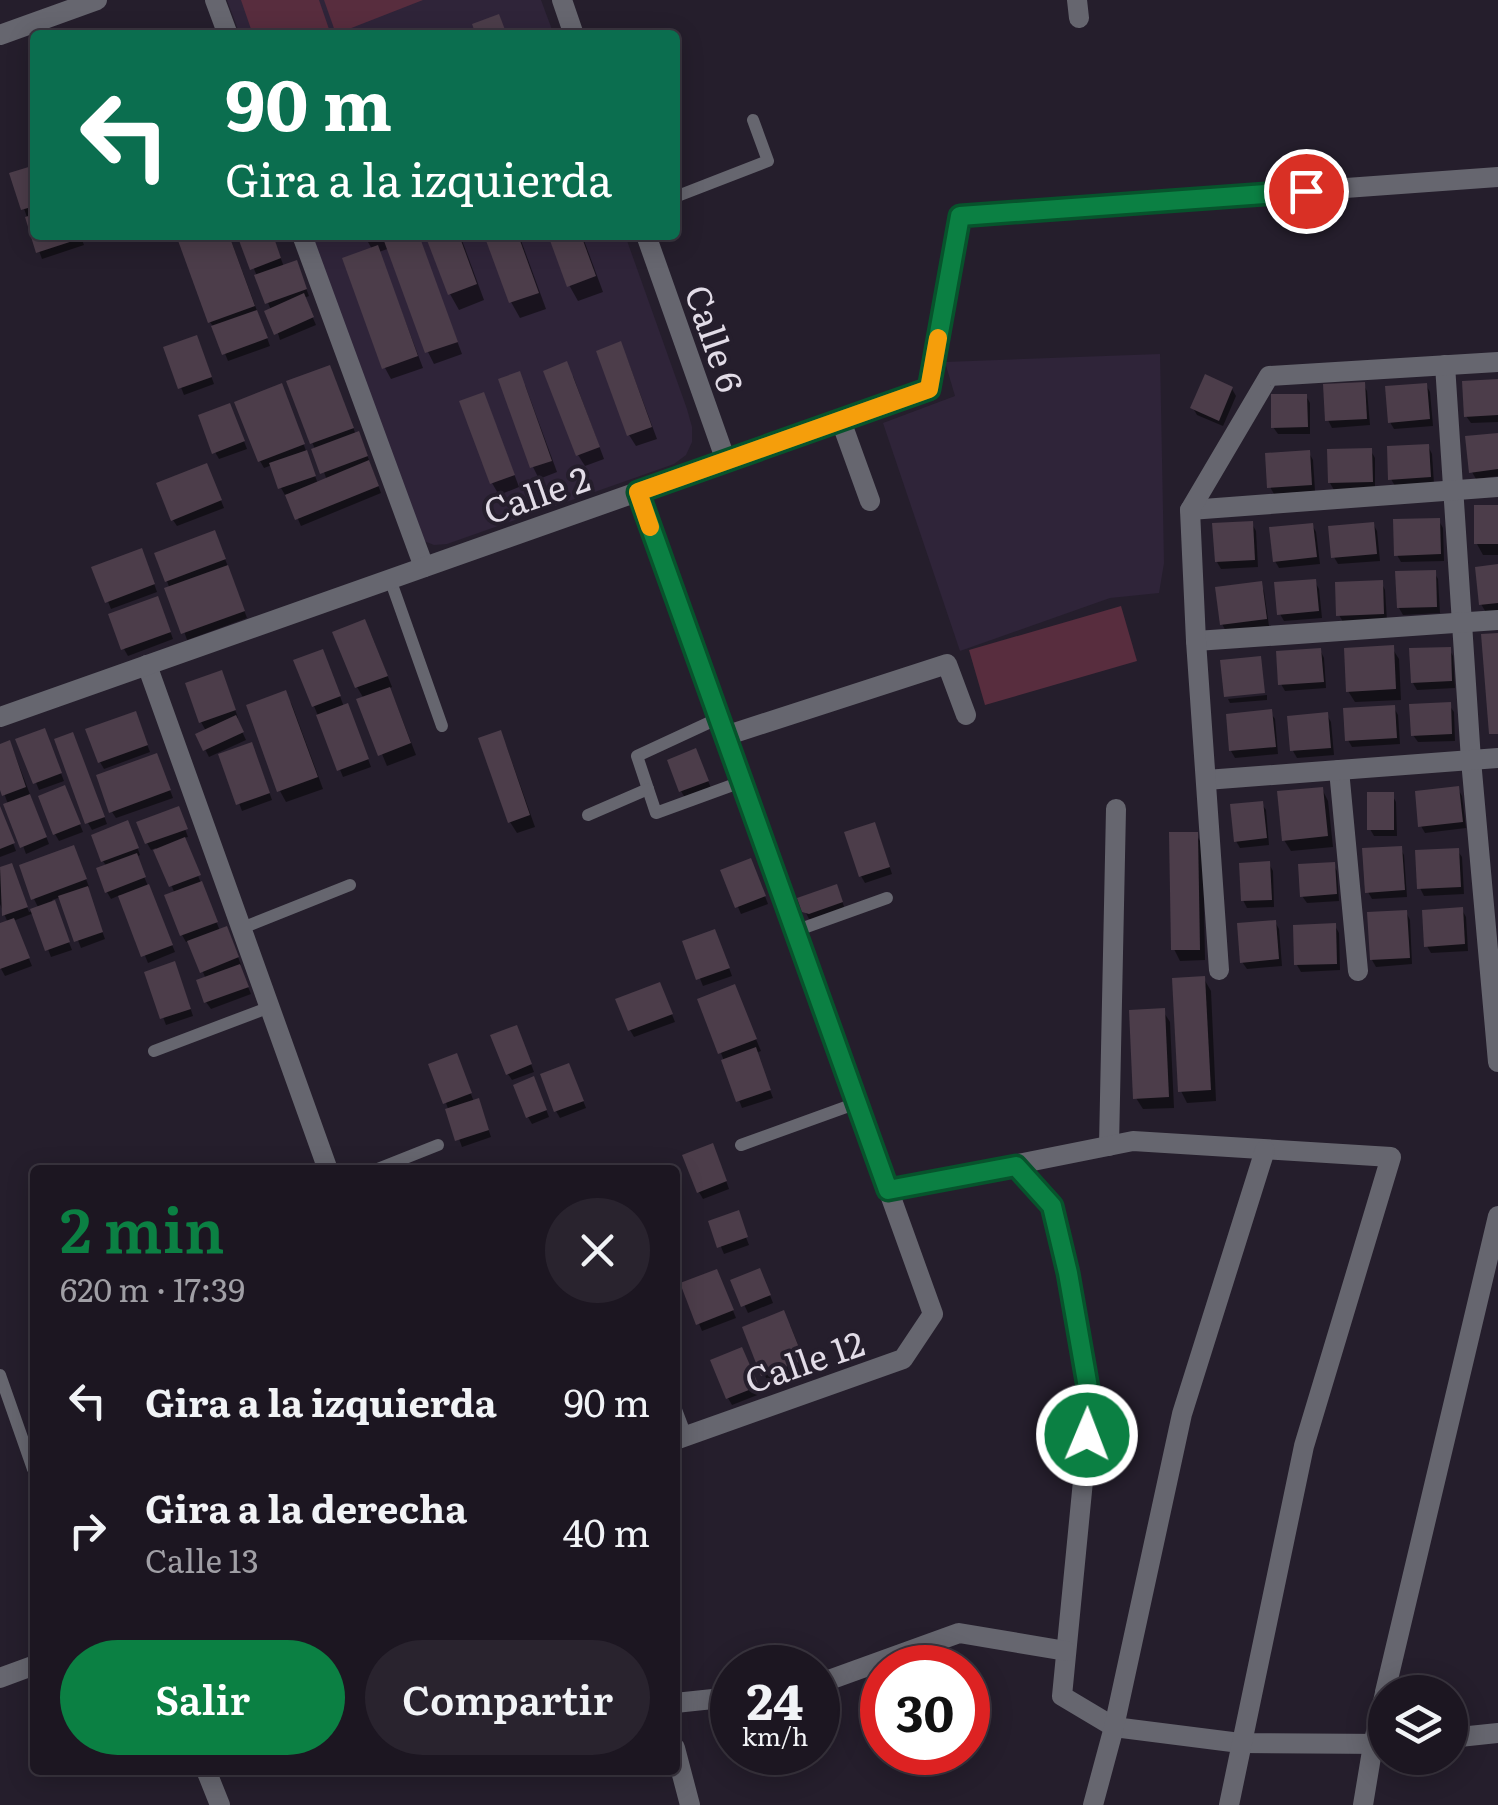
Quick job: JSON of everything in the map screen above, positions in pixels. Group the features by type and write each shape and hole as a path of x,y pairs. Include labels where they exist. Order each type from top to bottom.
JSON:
{"street":[{"path":"0,35 97,0"},
{"path":"215,0 226,30"},
{"path":"562,0 572,30"},
{"name":"Calle 2","path":"0,716 929,389 960,216 1498,178"},
{"path":"304,240 424,567"},
{"name":"Calle 6","path":"648,240 726,462"},
{"path":"1218,970 1190,510 1269,376 1498,362"},
{"path":"1445,365 1471,760 1492,937 1498,1062"},
{"path":"841,421 870,501"},
{"path":"1190,510 1498,487"},
{"path":"638,492 888,1190 1133,1142 1391,1156 1304,1446 1229,1805"},
{"path":"1196,642 1498,620"},
{"path":"722,727 947,664 966,716"},
{"path":"147,665 326,1165"},
{"path":"1206,780 1498,758"},
{"path":"1339,770 1358,970"},
{"path":"1109,1146 1116,809"},
{"path":"1093,1805 1182,1414 1265,1150"},
{"path":"1016,1166 1052,1206 1090,1399 1062,1696 1114,1726 1240,1743 1368,1745"},
{"name":"Calle 12","path":"681,1438 903,1359 932,1314 888,1190"},
{"path":"1389,1675 1498,1216"},
{"path":"840,1676 959,1633 1066,1650"},
{"path":"0,1678 30,1668"},
{"path":"680,1702 710,1699"},
{"path":"1468,1736 1498,1733"},
{"path":"680,1767 690,1805"},
{"path":"208,1775 220,1805"},
{"path":"1363,1805 1371,1775"}],"lane":[{"path":"680,195 768,161 754,120"},
{"path":"390,579 442,726"},
{"path":"722,727 637,756 656,813 742,782"},
{"path":"588,815 648,788"},
{"path":"242,928 350,885"},
{"path":"795,930 887,898"},
{"path":"154,1050 270,1007"},
{"path":"741,1146 857,1103"},
{"path":"388,1165 438,1145"},
{"path":"0,1376 30,1461"}],"shaded area":[{"path":"227,0 541,0 552,30 238,30"},
{"path":"241,0 319,0 329,30 251,30"},
{"path":"324,0 423,0 346,30 335,30"},
{"path":"314,240 627,240 692,427 692,442 686,455 674,464 447,544 424,541"},
{"path":"1160,354 1164,563 1159,593 1110,598 960,651 883,423 955,396 945,362"},
{"path":"1121,606 1137,661 985,705 969,650"}],"building":[{"path":"499,14 505,30 474,30 472,24"},
{"path":"30,167 30,207 21,210 9,173"},
{"path":"32,240 76,240 36,253"},
{"path":"178,240 231,240 255,306 208,323"},
{"path":"239,240 275,240 281,258 250,270"},
{"path":"421,240 458,342 425,353 384,241"},
{"path":"427,240 461,240 477,284 448,295"},
{"path":"486,240 520,240 539,293 509,303"},
{"path":"550,240 583,240 596,276 567,287"},
{"path":"378,245 418,356 382,369 342,258"},
{"path":"297,260 307,289 265,304 254,275"},
{"path":"304,293 314,317 274,335 264,311"},
{"path":"257,310 268,338 222,355 211,326"},
{"path":"197,335 212,377 178,389 163,347"},
{"path":"621,341 652,427 627,436 596,351"},
{"path":"567,361 600,447 576,456 543,371"},
{"path":"330,365 354,428 310,444 286,381"},
{"path":"520,371 552,461 530,468 498,379"},
{"path":"1205,374 1233,387 1219,421 1190,408"},
{"path":"1498,379 1498,415 1464,417 1462,381"},
{"path":"1365,382 1367,419 1325,421 1323,384"},
{"path":"282,383 305,444 258,462 234,402"},
{"path":"1427,383 1430,419 1388,423 1385,386"},
{"path":"484,392 515,475 490,484 459,401"},
{"path":"1271,394 1307,394 1308,427 1271,428"},
{"path":"230,403 245,441 212,454 198,415"},
{"path":"359,431 368,456 320,474 311,449"},
{"path":"1498,433 1498,469 1469,473 1465,436"},
{"path":"1429,444 1431,477 1388,480 1387,446"},
{"path":"1372,448 1373,482 1328,483 1327,449"},
{"path":"307,450 316,476 278,489 269,463"},
{"path":"1310,450 1312,485 1267,488 1265,453"},
{"path":"369,460 379,486 295,520 285,495"},
{"path":"207,463 222,500 171,521 156,483"},
{"path":"1474,505 1498,505 1498,544 1474,544"},
{"path":"1440,518 1441,554 1394,556 1393,519"},
{"path":"1253,521 1255,560 1215,562 1212,523"},
{"path":"1374,522 1377,554 1331,558 1328,526"},
{"path":"1313,523 1317,557 1273,562 1269,527"},
{"path":"215,530 226,559 165,582 154,553"},
{"path":"142,548 155,584 105,603 91,567"},
{"path":"1498,564 1498,603 1479,605 1475,567"},
{"path":"228,565 245,611 181,634 164,588"},
{"path":"1436,570 1437,607 1397,608 1395,571"},
{"path":"1316,579 1319,611 1277,615 1274,582"},
{"path":"1383,580 1384,614 1336,616 1335,582"},
{"path":"1262,581 1267,619 1220,625 1215,587"},
{"path":"158,596 171,632 121,650 108,614"},
{"path":"365,619 388,676 355,688 332,632"},
{"path":"1498,633 1498,734 1489,734 1481,634"},
{"path":"1394,645 1396,689 1346,692 1344,648"},
{"path":"1451,647 1452,681 1411,683 1409,648"},
{"path":"1321,648 1324,682 1278,685 1276,651"},
{"path":"323,649 341,696 312,707 293,660"},
{"path":"1261,656 1265,693 1224,697 1220,660"},
{"path":"222,670 236,710 199,723 185,683"},
{"path":"390,687 411,743 378,756 356,699"},
{"path":"286,690 318,777 277,792 246,705"},
{"path":"1451,702 1452,734 1411,736 1409,704"},
{"path":"348,703 369,759 337,771 316,715"},
{"path":"1395,705 1397,738 1345,741 1343,708"},
{"path":"1272,709 1276,747 1229,751 1226,714"},
{"path":"136,711 148,745 98,763 85,729"},
{"path":"1328,712 1331,748 1290,751 1287,716"},
{"path":"236,715 244,732 203,751 195,734"},
{"path":"45,728 62,773 33,784 15,739"},
{"path":"501,730 530,815 508,823 478,738"},
{"path":"73,732 105,817 85,824 54,739"},
{"path":"10,740 26,787 2,796 0,744"},
{"path":"252,742 270,793 236,805 218,754"},
{"path":"696,748 709,781 679,792 667,760"},
{"path":"157,753 171,790 109,813 96,775"},
{"path":"65,785 81,824 53,835 38,796"},
{"path":"1459,786 1463,822 1418,827 1415,791"},
{"path":"1323,787 1328,836 1282,841 1277,791"},
{"path":"1367,792 1394,792 1394,830 1367,830"},
{"path":"30,794 47,837 20,848 3,804"},
{"path":"1263,801 1267,838 1234,842 1230,804"},
{"path":"0,806 15,843 0,849"},
{"path":"179,806 188,829 145,844 136,822"},
{"path":"128,820 139,848 101,862 91,835"},
{"path":"875,822 890,867 859,877 844,832"},
{"path":"1169,832 1198,832 1200,950 1171,950"},
{"path":"185,837 201,875 169,887 153,850"},
{"path":"74,845 87,879 31,900 19,865"},
{"path":"1402,846 1405,890 1365,893 1362,848"},
{"path":"1459,848 1461,887 1417,889 1415,850"},
{"path":"137,853 146,877 105,893 96,868"},
{"path":"751,858 766,896 735,908 720,870"},
{"path":"1270,861 1272,900 1241,901 1239,863"},
{"path":"1335,862 1337,894 1300,897 1298,864"},
{"path":"12,863 28,907 2,916 0,867"},
{"path":"202,881 218,922 180,936 164,895"},
{"path":"149,884 173,945 141,957 118,896"},
{"path":"837,884 843,902 809,914 802,912 797,898"},
{"path":"88,886 103,932 74,942 58,896"},
{"path":"55,900 70,942 45,951 30,909"},
{"path":"1463,907 1465,944 1424,947 1422,910"},
{"path":"1407,910 1410,958 1370,960 1367,912"},
{"path":"14,918 30,958 0,969 0,923"},
{"path":"1276,920 1279,959 1240,963 1237,923"},
{"path":"1336,923 1337,964 1294,965 1293,925"},
{"path":"227,926 239,957 200,973 187,941"},
{"path":"715,929 730,968 696,980 682,941"},
{"path":"175,961 191,1009 160,1019 144,972"},
{"path":"240,964 249,987 204,1003 196,980"},
{"path":"1205,976 1211,1090 1178,1092 1172,978"},
{"path":"660,982 673,1014 628,1031 615,999"},
{"path":"735,984 757,1039 718,1054 697,999"},
{"path":"1165,1008 1169,1097 1133,1099 1129,1010"},
{"path":"517,1025 532,1064 506,1075 490,1035"},
{"path":"756,1047 771,1090 736,1102 721,1060"},
{"path":"457,1053 472,1093 443,1104 428,1064"},
{"path":"569,1063 584,1101 554,1112 540,1074"},
{"path":"534,1076 547,1110 526,1118 513,1085"},
{"path":"479,1098 489,1130 455,1141 445,1109"},
{"path":"713,1143 727,1181 697,1193 682,1155"},
{"path":"739,1210 748,1237 717,1248 708,1221"},
{"path":"760,1268 771,1295 741,1307 730,1280"},
{"path":"717,1269 734,1310 696,1325 680,1283"},
{"path":"784,1310 804,1360 761,1376 742,1327"},
{"path":"742,1347 759,1386 726,1399 710,1360"}],"slow traffic":[{"path":"650,527 638,492 929,389 938,338"}],"route":[{"path":"1087,1435 1090,1399 1052,1206 1016,1166 888,1190 638,492 929,389 960,216 1306,191"}]}
